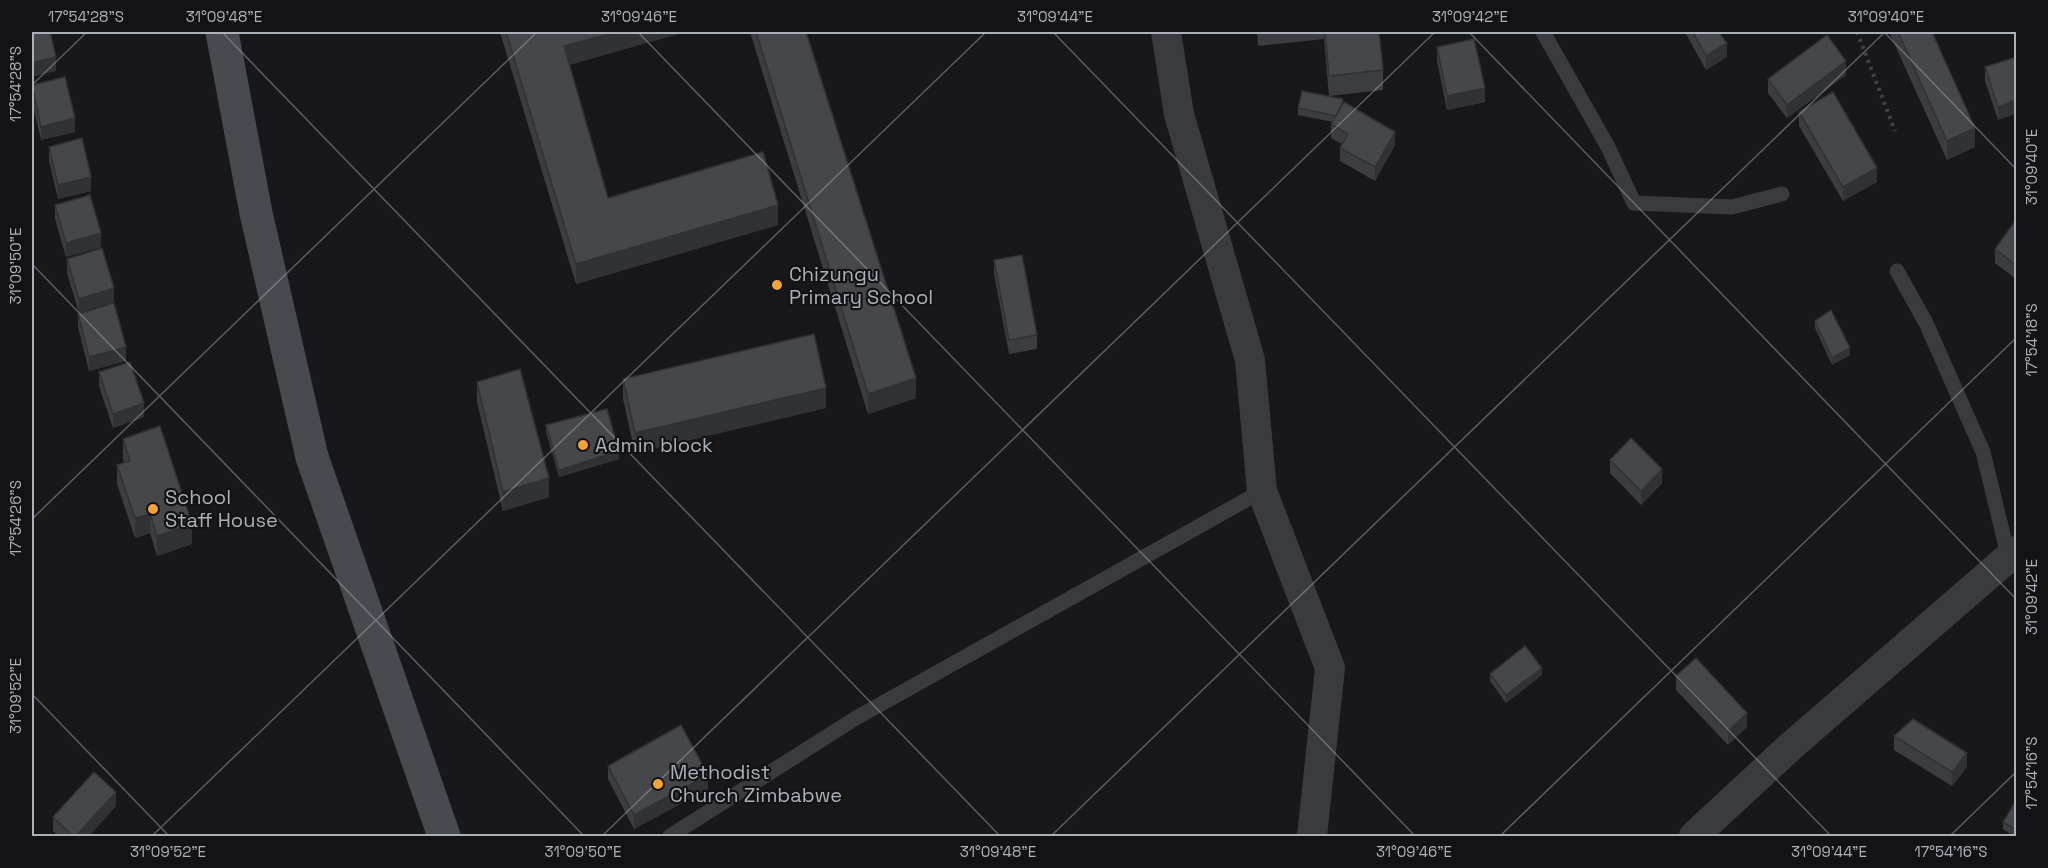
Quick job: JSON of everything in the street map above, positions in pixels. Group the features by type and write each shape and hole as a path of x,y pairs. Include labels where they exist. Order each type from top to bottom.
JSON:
{"street":[{"path":"222,32 256,213 312,457 444,837"},
{"path":"1166,32 1179,114 1250,360 1262,491 1330,668 1312,837"},
{"path":"1694,837 1790,747 2013,555"}],"lane":[{"path":"1543,32 1608,147 1634,203 1731,207 1782,194"},
{"path":"1897,271 1926,323 1983,452 2013,555"},
{"path":"669,837 856,718 1262,491"}],"path":[{"path":"1857,32 1895,132"}],"building":[{"path":"32,32 50,32 56,57 32,63"},
{"name":"Chizungu Primary School","path":"506,32 616,32 564,46 608,198 763,152 778,205 576,264"},
{"name":"Chizungu Primary School","path":"756,32 806,32 916,378 868,394"},
{"path":"1325,32 1379,32 1383,70 1329,76"},
{"path":"1693,32 1718,32 1727,43 1706,56"},
{"path":"1898,32 1932,32 1975,128 1947,141"},
{"path":"1827,35 1846,61 1787,105 1768,79"},
{"path":"1474,39 1485,88 1447,96 1437,47"},
{"path":"2016,57 2016,100 1998,107 1985,67"},
{"path":"65,77 75,118 41,127 32,85"},
{"path":"1302,91 1343,99 1336,116 1298,108"},
{"path":"1833,92 1877,168 1843,187 1799,112"},
{"path":"1344,102 1395,132 1375,167 1340,148 1348,134 1331,124"},
{"path":"82,138 91,177 58,185 49,147"},
{"path":"90,195 101,233 66,243 55,205"},
{"path":"2016,220 2016,265 1995,249"},
{"path":"102,248 114,288 79,299 67,259"},
{"path":"1022,255 1037,335 1009,340 994,260"},
{"path":"114,303 126,347 89,357 78,314"},
{"path":"1831,310 1850,348 1832,358 1815,321"},
{"name":"Chizungu Primary School","path":"814,334 826,388 635,433 623,379"},
{"path":"130,362 144,403 113,414 99,372"},
{"path":"520,369 549,478 503,492 477,382"},
{"name":"Admin block","path":"607,409 619,451 559,470 546,425"},
{"name":"School Staff House","path":"160,426 192,524 157,536 150,514 135,518 117,465 130,461 123,439"},
{"path":"1631,438 1662,469 1641,491 1610,460"},
{"path":"1525,646 1542,668 1506,695 1490,674"},
{"path":"1696,658 1747,713 1728,731 1676,676"},
{"path":"1913,719 1967,753 1952,772 1894,736"},
{"name":"Methodist Church Zimbabwe","path":"681,725 708,775 634,815 608,766"},
{"path":"94,772 116,792 74,837 53,817"},
{"path":"2014,804 2016,805 2016,830 2003,822"}],"place":[{"name":"Chizungu Primary School","path":"777,285"},
{"name":"Admin block","path":"583,445"},
{"name":"School Staff House","path":"153,509"},
{"name":"Methodist Church Zimbabwe","path":"658,784"}]}
